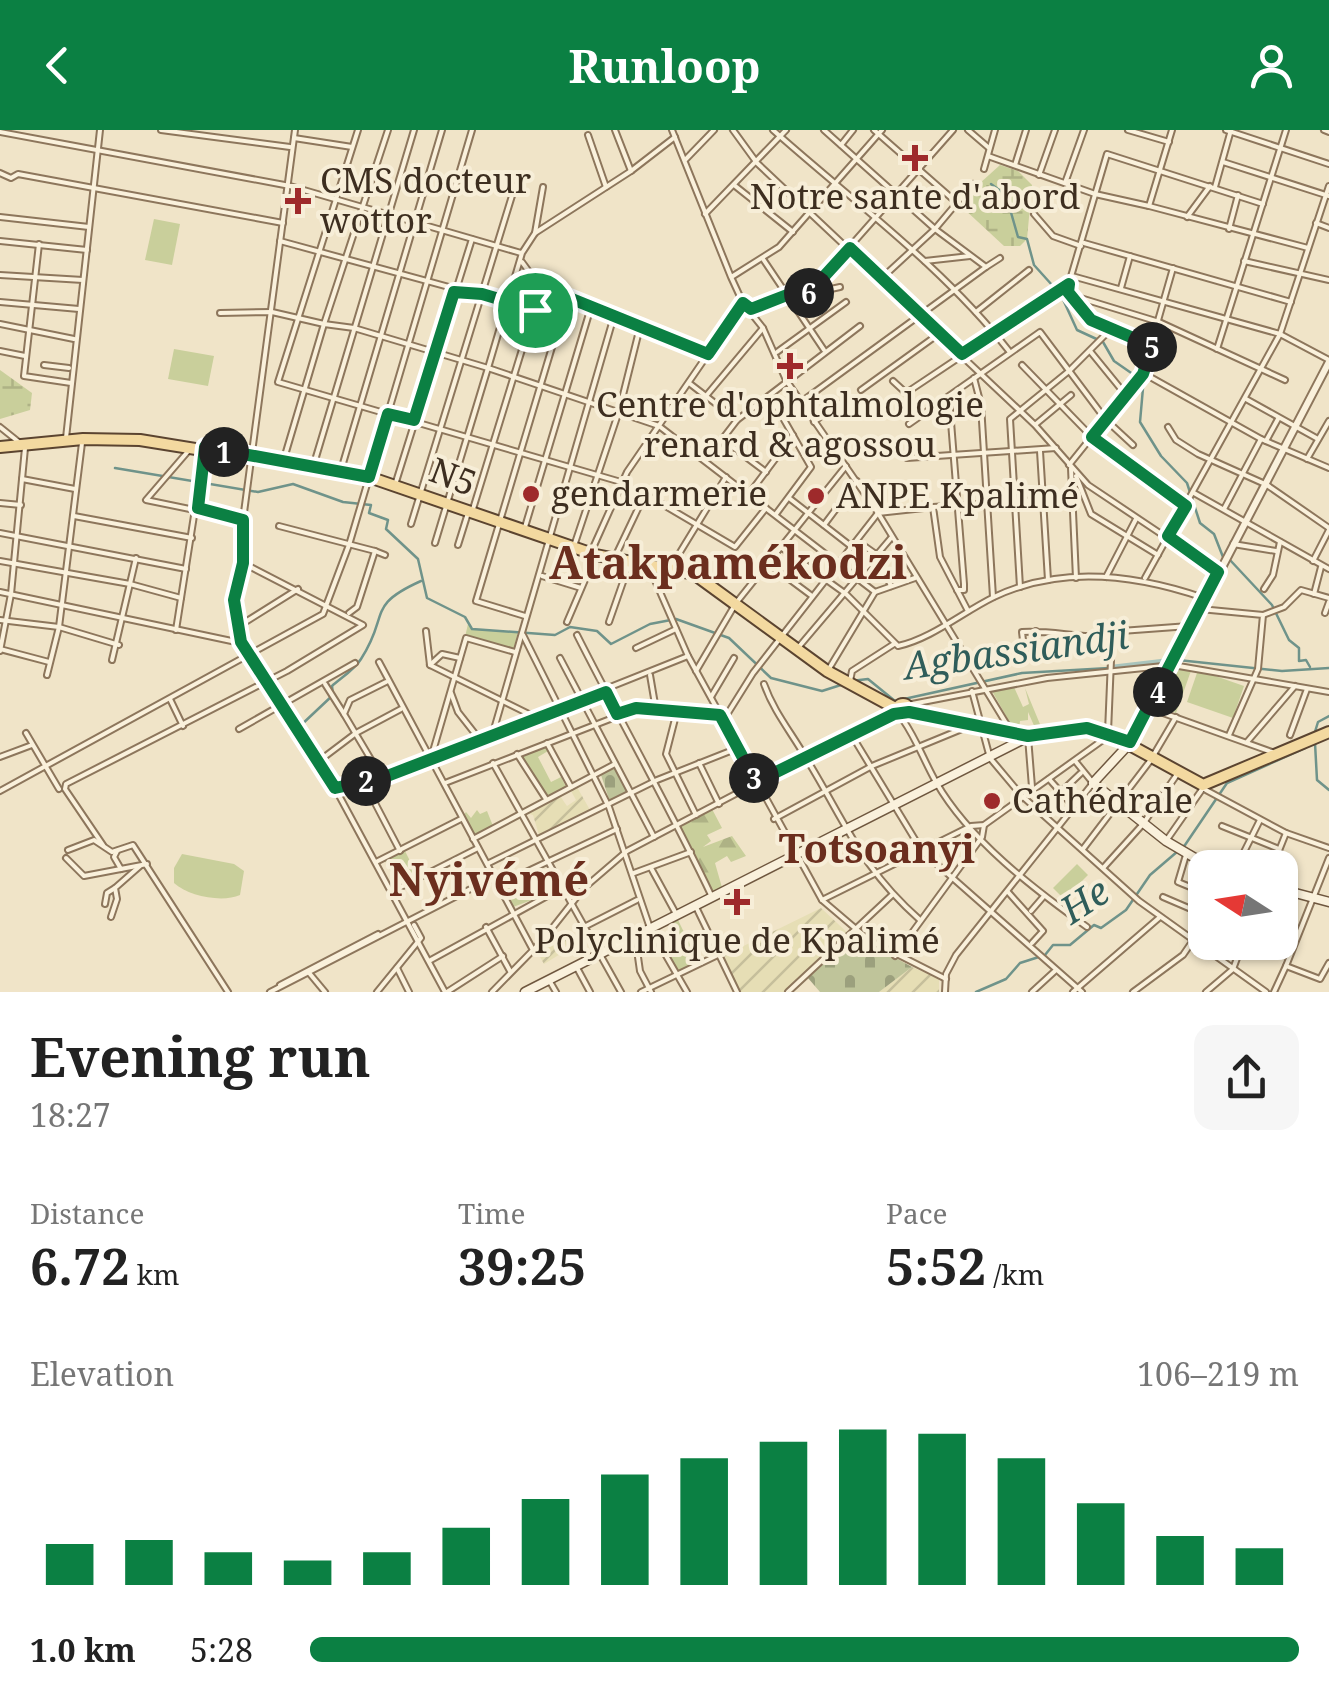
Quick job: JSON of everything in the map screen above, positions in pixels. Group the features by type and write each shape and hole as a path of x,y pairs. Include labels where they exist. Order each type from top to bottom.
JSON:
{"main road":[{"name":"N5","path":"0,446 83,438 205,447 369,477 614,560 694,574 827,672 904,710"},
{"path":"904,710 1028,736"},
{"path":"525,992 1028,736 1074,728 1110,732 1203,786 1329,732"},
{"path":"1130,742 1093,783 1188,855"},
{"path":"1298,894 1329,902"}],"street":[{"path":"66,440 70,368 97,186 100,130"},
{"path":"161,130 292,148"},
{"path":"295,130 243,520 243,563 234,600 241,642 335,788 421,938 377,992"},
{"path":"358,130 278,382 621,482"},
{"path":"284,462 360,206 388,130"},
{"path":"313,467 414,130"},
{"path":"340,473 442,130"},
{"path":"0,791 309,625 329,605 472,130"},
{"path":"615,130 632,172"},
{"path":"672,130 731,277 743,303 763,328 786,380 878,512 1012,733"},
{"path":"684,160 714,130"},
{"path":"734,130 757,163 883,277 1035,425 1088,485 1218,572"},
{"path":"773,130 835,187 913,247 1009,351"},
{"path":"706,214 786,130"},
{"path":"824,130 935,229 986,267"},
{"path":"841,145 853,130"},
{"path":"808,294 953,130"},
{"path":"968,130 990,148"},
{"path":"984,169 995,130"},
{"path":"1014,165 1026,130"},
{"path":"1039,175 1055,130"},
{"path":"1065,183 1084,130"},
{"path":"1128,130 1169,142"},
{"path":"1149,206 1172,130"},
{"path":"1187,217 1212,187 1229,130 1329,164"},
{"path":"1217,349 1286,130"},
{"path":"731,277 763,259 793,232 835,187 878,131 956,202"},
{"path":"0,132 98,154 290,186 522,254"},
{"path":"588,135 606,188"},
{"path":"535,233 632,172 675,137"},
{"path":"294,138 352,146"},
{"path":"1263,204 1107,154 1068,292 1159,322 1285,380"},
{"path":"988,156 1095,194 1308,248"},
{"path":"1222,162 1328,195"},
{"path":"0,173 11,178 18,174 97,186 283,222"},
{"path":"883,277 935,229 973,184"},
{"path":"734,185 793,232"},
{"path":"411,524 515,186"},
{"path":"1145,579 1280,334 1329,186"},
{"path":"435,543 522,254 535,233 544,187"},
{"path":"1228,229 1238,195"},
{"path":"1034,214 1053,236 1291,302"},
{"path":"0,217 88,227"},
{"path":"1316,223 1329,228"},
{"path":"395,485 472,238"},
{"path":"0,240 87,250"},
{"path":"280,241 454,292 482,294 560,317"},
{"path":"39,244 24,376 70,383"},
{"path":"925,261 971,256"},
{"path":"1122,288 1130,256"},
{"path":"801,402 1000,258"},
{"path":"763,259 824,350"},
{"path":"1244,261 1329,280"},
{"path":"458,545 516,375 544,278 530,273 522,262"},
{"path":"1076,578 1070,466 1143,374 1173,268"},
{"path":"976,312 1029,270"},
{"path":"0,275 84,280"},
{"path":"1072,276 1280,334 1329,361 1130,742"},
{"path":"893,381 906,393 993,331 1069,284"},
{"path":"751,309 787,295 840,287"},
{"path":"1074,296 1082,314 1152,346"},
{"path":"525,616 476,601 567,297 708,354"},
{"path":"0,302 80,309"},
{"path":"776,353 846,302"},
{"path":"567,622 621,482 743,303"},
{"path":"523,531 590,307"},
{"path":"220,313 272,312 354,328 540,382 659,426 792,532 875,592"},
{"path":"492,736 614,316"},
{"path":"0,324 75,339"},
{"path":"574,548 619,412 640,326"},
{"path":"706,460 738,420 860,326"},
{"path":"706,396 763,328"},
{"path":"1020,586 1010,419 1070,371 1111,329"},
{"path":"908,424 1040,332 1106,420 1133,445"},
{"path":"862,390 940,333"},
{"path":"1090,351 1125,394"},
{"path":"0,352 26,356"},
{"path":"44,365 70,368"},
{"path":"1022,365 1092,437 1186,506"},
{"path":"1143,374 1263,440 1329,468"},
{"path":"974,378 984,455 993,598"},
{"path":"688,382 738,420"},
{"path":"1035,425 1071,395"},
{"path":"772,397 811,467 776,516"},
{"path":"949,397 964,584 964,590 955,590"},
{"path":"1246,398 1318,438"},
{"path":"814,422 838,404"},
{"path":"1224,510 1278,419"},
{"path":"1306,459 1329,421"},
{"path":"0,427 23,443 21,505 8,621 0,650 50,662"},
{"path":"1168,427 1176,440 1241,476 1265,484 1329,529 1313,561"},
{"path":"748,494 793,435"},
{"path":"48,675 60,627 83,438"},
{"path":"722,439 766,472"},
{"path":"192,446 146,500 243,520"},
{"path":"176,630 205,447"},
{"path":"907,458 1056,448"},
{"path":"1040,451 1048,580"},
{"path":"696,672 736,604 846,465"},
{"path":"1070,466 1090,514 1158,555"},
{"path":"671,567 726,476"},
{"path":"22,480 76,489"},
{"path":"824,526 858,482"},
{"path":"1194,493 1321,567 1329,568"},
{"path":"614,560 645,494 735,548 766,508"},
{"path":"789,498 852,547"},
{"path":"878,512 1070,498"},
{"path":"0,503 21,505"},
{"path":"933,507 940,558 968,611"},
{"path":"722,718 878,512"},
{"path":"72,516 192,538"},
{"path":"1106,577 1136,518"},
{"path":"278,526 385,555"},
{"path":"0,532 186,568"},
{"path":"798,649 892,536"},
{"path":"859,542 877,556 891,586"},
{"path":"1264,589 1273,575 1280,542"},
{"path":"1232,544 1276,552"},
{"path":"782,548 846,594 898,646"},
{"path":"347,614 358,607 376,551"},
{"path":"112,660 119,644 136,558"},
{"path":"0,561 130,584 181,598"},
{"path":"610,622 630,562"},
{"path":"228,992 133,845 110,852 65,789 66,784 267,682 362,625 243,563"},
{"path":"769,564 812,596"},
{"path":"648,565 696,672 793,854 822,900 854,931 895,956 946,979"},
{"path":"1314,594 1321,567"},
{"path":"540,576 581,588"},
{"path":"827,672 875,592 915,578"},
{"path":"851,681 858,666 894,644 898,646 1020,586 1076,578 1145,579 1204,598"},
{"path":"240,626 298,589"},
{"path":"1199,608 1264,615 1284,607 1301,590 1329,600 1325,613"},
{"path":"0,592 241,642"},
{"path":"1229,735 1255,678 1264,615"},
{"path":"0,620 60,627 119,644"},
{"path":"636,648 675,626"},
{"path":"1036,631 1034,654 1025,657 1022,633 1036,631 1112,636 1121,631 1189,626"},
{"path":"522,630 609,806 650,928 686,992"},
{"path":"426,631 430,664"},
{"path":"577,635 617,714 657,780 713,899"},
{"path":"822,900 971,826 984,825 1032,787 1076,762 1110,732 1112,636"},
{"path":"430,758 466,638 515,652"},
{"path":"430,664 442,654 460,658"},
{"path":"335,788 382,778 650,675 688,656"},
{"path":"560,658 654,837"},
{"path":"710,697 734,658"},
{"path":"379,662 386,682 533,950"},
{"path":"239,729 355,663"},
{"path":"430,664 535,717"},
{"path":"492,992 570,904 627,851 904,710 987,688 1173,665 1329,692"},
{"path":"650,675 656,710"},
{"path":"324,682 382,778"},
{"path":"344,714 348,701 386,682"},
{"path":"764,684 774,711 806,757 844,831 874,876 920,920"},
{"path":"1246,742 1295,686"},
{"path":"1290,735 1307,688"},
{"path":"972,691 990,758 1021,795 1188,939"},
{"path":"451,693 458,712 480,740"},
{"path":"170,698 183,726"},
{"path":"318,761 400,708"},
{"path":"444,784 636,708 722,718"},
{"path":"1149,708 1274,753"},
{"path":"904,710 936,783 971,826 1044,896 1087,927"},
{"path":"676,713 665,748 696,815"},
{"path":"1083,849 1153,756 1176,717"},
{"path":"774,819 872,766 962,729"},
{"path":"26,733 59,788"},
{"path":"851,734 922,851 1080,990"},
{"path":"1028,736 1032,787"},
{"path":"546,743 571,786"},
{"path":"0,757 32,745"},
{"path":"487,864 657,780 738,748"},
{"path":"517,754 546,799"},
{"path":"945,992 956,954 1093,783 1076,762"},
{"path":"699,763 719,804"},
{"path":"493,764 560,889 602,952 621,992"},
{"path":"473,839 615,764"},
{"path":"1041,812 1082,772"},
{"path":"1104,867 1181,773"},
{"path":"1049,778 1074,807"},
{"path":"364,782 400,851"},
{"path":"1170,843 1203,786 1217,799 1286,833 1329,848"},
{"path":"376,862 462,819"},
{"path":"1244,850 1260,820"},
{"path":"895,956 982,837 984,825"},
{"path":"1222,826 1279,849 1286,833"},
{"path":"500,887 616,831"},
{"path":"269,992 490,879 509,880 616,831"},
{"path":"68,850 94,840 103,844"},
{"path":"392,892 478,848"},
{"path":"117,850 114,856 121,868"},
{"path":"634,872 691,852"},
{"path":"1184,853 1178,882 1188,886"},
{"path":"66,858 84,876 147,864"},
{"path":"1298,932 1329,858"},
{"path":"105,904 107,893 140,866"},
{"path":"651,867 678,916"},
{"path":"410,920 494,877"},
{"path":"111,917 117,899 115,888"},
{"path":"429,961 560,889"},
{"path":"1008,892 1044,931 1031,944"},
{"path":"788,992 892,896"},
{"path":"1030,912 1044,896"},
{"path":"1163,897 1188,908"},
{"path":"584,927 639,899"},
{"path":"696,907 738,992"},
{"path":"1073,992 1080,990 1161,917"},
{"path":"410,920 446,992 503,956"},
{"path":"486,927 511,972"},
{"path":"635,936 640,972 650,990"},
{"path":"377,992 419,942"},
{"path":"1133,992 1188,947"},
{"path":"641,992 720,954"},
{"path":"1219,960 1266,992"},
{"path":"1206,992 1233,969 1236,960"},
{"path":"1274,992 1288,960"},
{"path":"1286,966 1320,979 1329,963"},
{"path":"576,966 590,992"},
{"path":"397,968 409,992"},
{"path":"1032,992 1056,970"},
{"path":"548,980 556,992"},
{"path":"1250,992 1256,986"}],"shaded area":[{"path":"577,787 590,810 539,835 533,815 526,813 560,796 567,806 576,800 571,791"},
{"path":"821,908 851,936 786,992 739,992 723,956"},
{"path":"571,932 569,952 565,944 559,947 562,953 544,964 536,950 544,941 548,944"},
{"path":"912,967 939,979 939,992 879,992"}],"green space":[{"path":"1000,165 1018,171 1032,185 1027,239 1020,246 1004,246 963,208 969,193"},
{"path":"154,219 180,224 172,265 145,260"},
{"path":"174,349 214,356 208,386 168,379"},
{"path":"0,370 32,393 30,410 0,419"},
{"path":"468,624 473,629 518,632 513,651 465,637"},
{"path":"1176,667 1192,668 1176,713 1155,705"},
{"path":"1198,670 1244,686 1233,718 1187,702"},
{"path":"1014,687 1023,707 1029,704 1025,688 1042,729 1036,730 1028,712 1028,720 1020,721 1019,731 1014,730 992,691"},
{"path":"544,745 548,751 538,757 551,782 561,777 566,787 546,797 519,755"},
{"path":"614,768 627,793 610,802 601,775"},
{"path":"712,809 722,828 707,835 711,841 703,847 732,836 746,856 731,862 727,856 715,863 723,891 711,894 681,827"},
{"path":"477,810 480,814 487,811 493,826 475,836 462,817 466,812 471,818"},
{"path":"405,851 417,875 398,885 385,861"},
{"path":"182,854 234,864 244,871 240,895 215,898 180,888 174,883 174,868"},
{"path":"1077,864 1088,875 1064,899 1053,888"},
{"path":"536,873 542,885 535,889 540,897 513,907 504,887"},
{"path":"678,920 698,961 673,974 657,945 669,939 667,933 674,929 671,923"},
{"path":"854,935 912,967 879,992 820,992 808,978"}],"waterway":[{"path":"991,184 1006,195 1018,237 1027,239 1034,265 1061,295 1077,330 1103,342 1114,361 1137,377 1143,388 1140,422 1161,456 1187,483 1200,523 1214,534 1223,557"},
{"name":"Agbassiandji","path":"115,468 258,492 293,484 343,502 371,505 369,513 388,520 386,529 418,559 427,598 465,617 472,629 555,635 570,627 597,631 611,644 650,624 676,619 729,638 771,678 822,691 844,684"},
{"path":"1230,560 1272,605 1289,640 1299,648 1299,661 1306,660 1310,667"},
{"path":"299,727 333,695 332,686 358,663 385,605 421,581"},
{"name":"Agbassiandji","path":"1178,660 1282,671 1329,668"},
{"name":"Agbassiandji","path":"1110,668 1178,660"},
{"name":"Agbassiandji","path":"851,681 868,679 895,701 1022,673 1109,668"},
{"name":"He","path":"1314,735 1318,722 1329,716"},
{"path":"291,735 295,731"},
{"path":"1315,743 1317,780 1329,790"},
{"name":"He","path":"976,992 1006,979 1020,963 1045,955 1053,945 1070,945 1094,925 1101,928 1126,910 1150,875 1185,845 1227,783 1305,748"}],"place":[{"name":"Notre sante d'abord","path":"915,158"},
{"name":"CMS docteur wottor","path":"298,201"},
{"name":"Centre d'ophtalmologie renard & agossou","path":"790,366"},
{"name":"gendarmerie","path":"531,494"},
{"name":"ANPE Kpalimé","path":"816,496"},
{"name":"Cathédrale","path":"992,801"},
{"name":"Polyclinique de Kpalimé","path":"737,902"}],"district":[{"name":"Atakpamékodzi","path":"728,563"},
{"name":"Totsoanyi","path":"877,849"},
{"name":"Nyivémé","path":"489,880"}],"route":[{"path":"850,248 962,354 1069,284 1067,290 1082,314 1152,346 1143,374 1092,437 1186,506 1168,536 1218,572 1130,742 1087,728 1028,736 909,712 904,716 894,714 756,782 720,715 636,708 617,714 606,692 382,778 335,788 241,642 234,600 243,563 243,520 198,508 205,447 369,477 388,414 414,420 454,292 482,294 535,310 560,317 567,297 708,354 743,303 751,309 787,295 808,294 850,248"}]}
